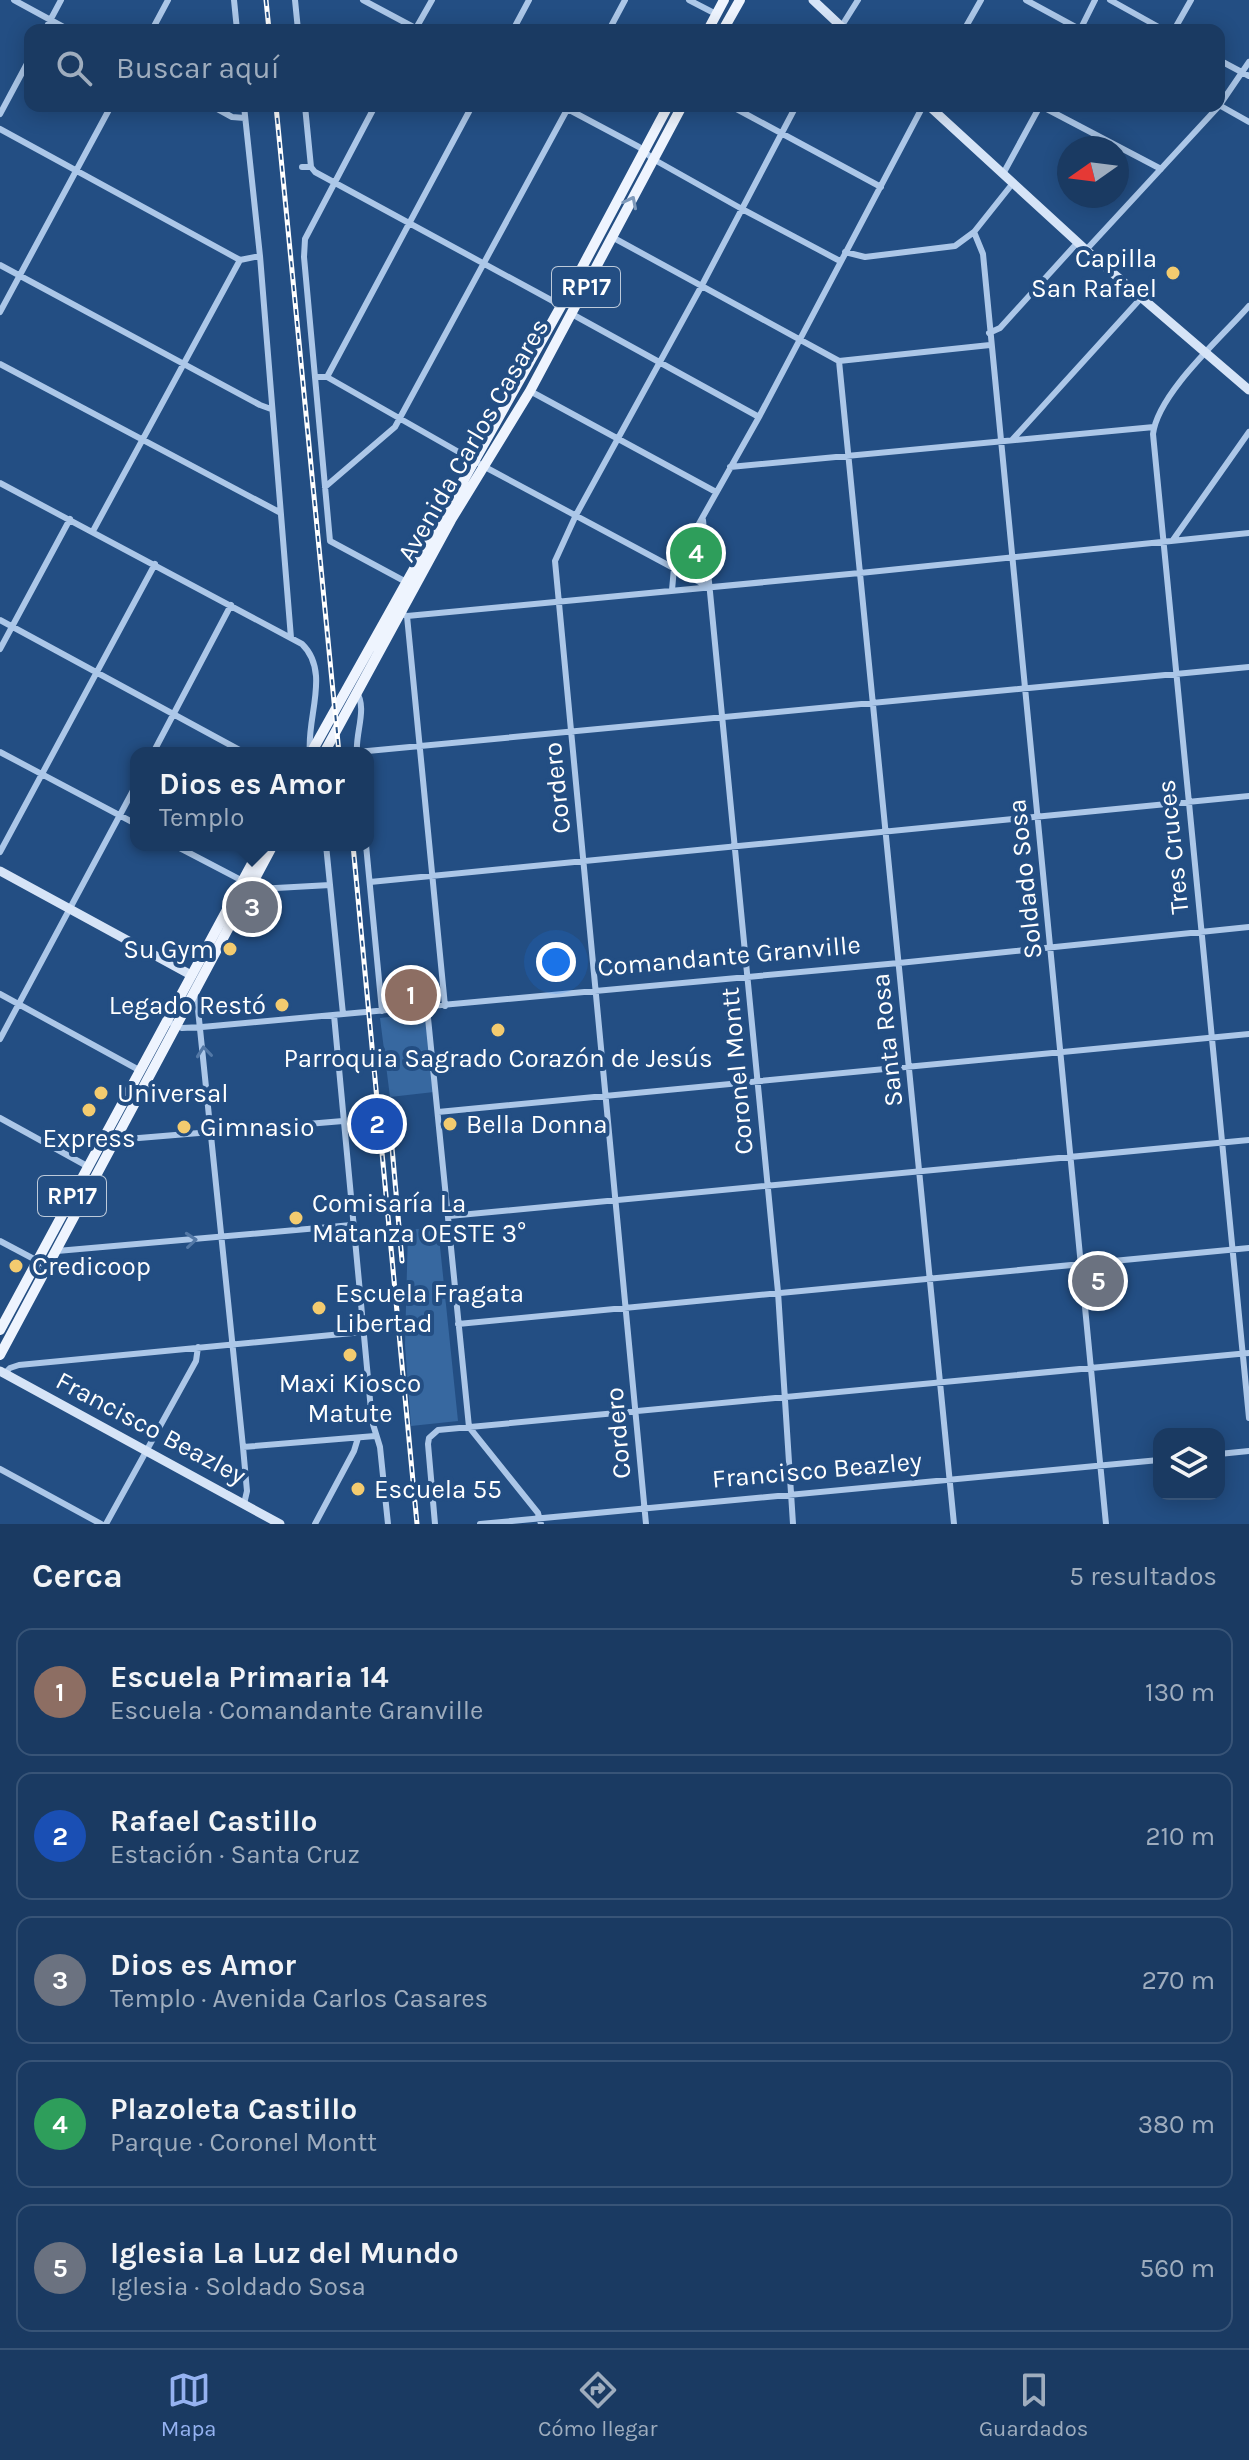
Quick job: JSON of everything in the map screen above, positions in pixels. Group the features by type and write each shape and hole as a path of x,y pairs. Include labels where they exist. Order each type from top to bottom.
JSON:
{"main road":[{"path":"711,24 724,0"},
{"path":"726,24 740,0"},
{"name":"Avenida Carlos Casares","path":"327,747 399,612 410,584 480,463 665,112"},
{"name":"Avenida Carlos Casares","path":"480,463 530,391 679,112"},
{"name":"Avenida Carlos Casares","path":"315,747 399,612"},
{"name":"RP17","path":"0,1355 58,1251 139,1070 196,987 260,851"},
{"name":"RP17","path":"0,1330 87,1166 111,1134 171,1022 191,975 269,851"}],"street":[{"path":"14,0 58,24"},
{"path":"48,24 61,0"},
{"path":"155,24 168,0"},
{"path":"234,0 236,24"},
{"path":"295,0 297,24"},
{"path":"363,0 408,24"},
{"path":"420,24 432,0"},
{"path":"516,24 529,0"},
{"path":"612,24 625,0"},
{"path":"689,0 716,14"},
{"path":"813,0 837,24"},
{"path":"845,24 858,0"},
{"path":"967,24 981,0"},
{"path":"1026,0 1069,24"},
{"path":"1083,24 1095,0"},
{"path":"1110,0 1153,24"},
{"path":"1177,24 1191,0"},
{"path":"1225,99 1246,74 1249,62"},
{"path":"1225,63 1246,74"},
{"path":"0,114 24,69"},
{"path":"1225,109 1249,122"},
{"path":"0,312 108,112"},
{"path":"223,112 232,117 245,118"},
{"path":"244,112 260,256 291,638"},
{"path":"306,112 311,167 315,172 759,417"},
{"path":"372,112 305,239 304,257 330,541 410,584"},
{"path":"327,377 469,112"},
{"path":"325,487 391,431 400,419 563,112"},
{"path":"575,112 644,150 653,159 840,261"},
{"path":"742,112 881,187"},
{"name":"Cordero","path":"646,1524 556,555 793,112"},
{"path":"672,590 674,568 703,520 923,112"},
{"path":"933,112 1205,355 1249,390"},
{"path":"1003,174 1038,112"},
{"path":"1052,112 1161,169"},
{"path":"989,333 1000,328 1161,169 1213,112"},
{"path":"0,129 240,260 260,256"},
{"path":"302,167 311,167"},
{"path":"845,252 865,257 955,246 974,232 1013,183"},
{"name":"Soldado Sosa","path":"974,232 983,254 1106,1524"},
{"path":"612,237 839,361 990,345"},
{"path":"93,531 240,260"},
{"path":"0,265 271,409"},
{"path":"1012,440 1142,297"},
{"path":"730,467 1154,427 1163,406 1192,367 1249,306"},
{"name":"Santa Rosa","path":"839,361 954,1524"},
{"path":"0,364 280,512"},
{"path":"316,377 327,377 709,587"},
{"path":"530,391 716,492"},
{"name":"Tres Cruces","path":"1154,427 1222,1143 1246,1354 1249,1418"},
{"path":"1173,541 1249,432"},
{"path":"0,483 306,648 316,672 311,747"},
{"path":"0,649 70,519"},
{"name":"Coronel Montt","path":"703,520 778,1292 793,1524"},
{"path":"445,1006 418,747 399,612 559,601 1249,533"},
{"path":"0,852 155,564"},
{"path":"156,747 231,605"},
{"path":"0,620 234,747"},
{"path":"374,751 1249,667"},
{"path":"356,691 362,702 358,747"},
{"path":"0,752 130,821"},
{"path":"370,882 1249,796"},
{"path":"0,1039 130,797"},
{"path":"185,851 246,884 265,889 330,885"},
{"path":"327,851 343,1014"},
{"path":"367,851 382,1011"},
{"path":"0,871 191,975"},
{"name":"Comandante Granville","path":"171,1022 182,1028 202,1027 427,1008 1249,927"},
{"path":"196,987 243,1447 247,1491 244,1504"},
{"path":"0,994 139,1070"},
{"path":"427,1008 469,1427 541,1521"},
{"path":"334,1015 363,1332 388,1524"},
{"path":"438,1112 1249,1034"},
{"path":"0,1118 87,1166"},
{"path":"111,1134 127,1139 343,1121"},
{"path":"449,1216 1249,1140"},
{"path":"46,1244 58,1251 352,1225"},
{"path":"0,1241 49,1267"},
{"path":"458,1324 1249,1248"},
{"path":"2,1372 19,1365 363,1332"},
{"path":"0,1469 104,1524 196,1361 198,1347"},
{"path":"435,1524 429,1438 438,1430 1246,1354"},
{"name":"Francisco Beazley","path":"2,1372 280,1524"},
{"path":"243,1447 375,1436"},
{"path":"315,1524 358,1438"},
{"path":"1225,1453 1249,1451"},
{"name":"Francisco Beazley","path":"480,1524 541,1521 645,1508 1153,1461"}],"shaded area":[{"path":"700,537 705,579 705,580 682,568"},
{"path":"425,1013 434,1092 390,1097 380,1018"},
{"path":"438,1227 458,1421 411,1426 405,1345 408,1230"}],"railway":[{"path":"266,0 268,24"},
{"path":"277,112 338,747"},
{"path":"354,851 417,1524"},
{"path":"388,1102 402,1261"}],"place":[{"name":"Capilla San Rafael","path":"1173,273"},
{"name":"Plazoleta Castillo","path":"696,553"},
{"name":"Dios es Amor","path":"252,907"},
{"name":"Su Gym","path":"230,949"},
{"name":"Escuela Primaria 14","path":"411,995"},
{"name":"Legado Restó","path":"282,1005"},
{"name":"Parroquia Sagrado Corazón de Jesús","path":"498,1030"},
{"name":"Universal","path":"101,1093"},
{"name":"Express","path":"89,1110"},
{"name":"Rafael Castillo","path":"377,1124"},
{"name":"Bella Donna","path":"450,1124"},
{"name":"Gimnasio","path":"184,1127"},
{"name":"Comisaría La Matanza OESTE 3°","path":"296,1218"},
{"name":"Credicoop","path":"16,1266"},
{"name":"Iglesia La Luz del Mundo","path":"1098,1281"},
{"name":"Escuela Fragata Libertad","path":"319,1308"},
{"name":"Maxi Kiosco Matute","path":"350,1355"},
{"name":"Escuela 55","path":"358,1489"}]}
